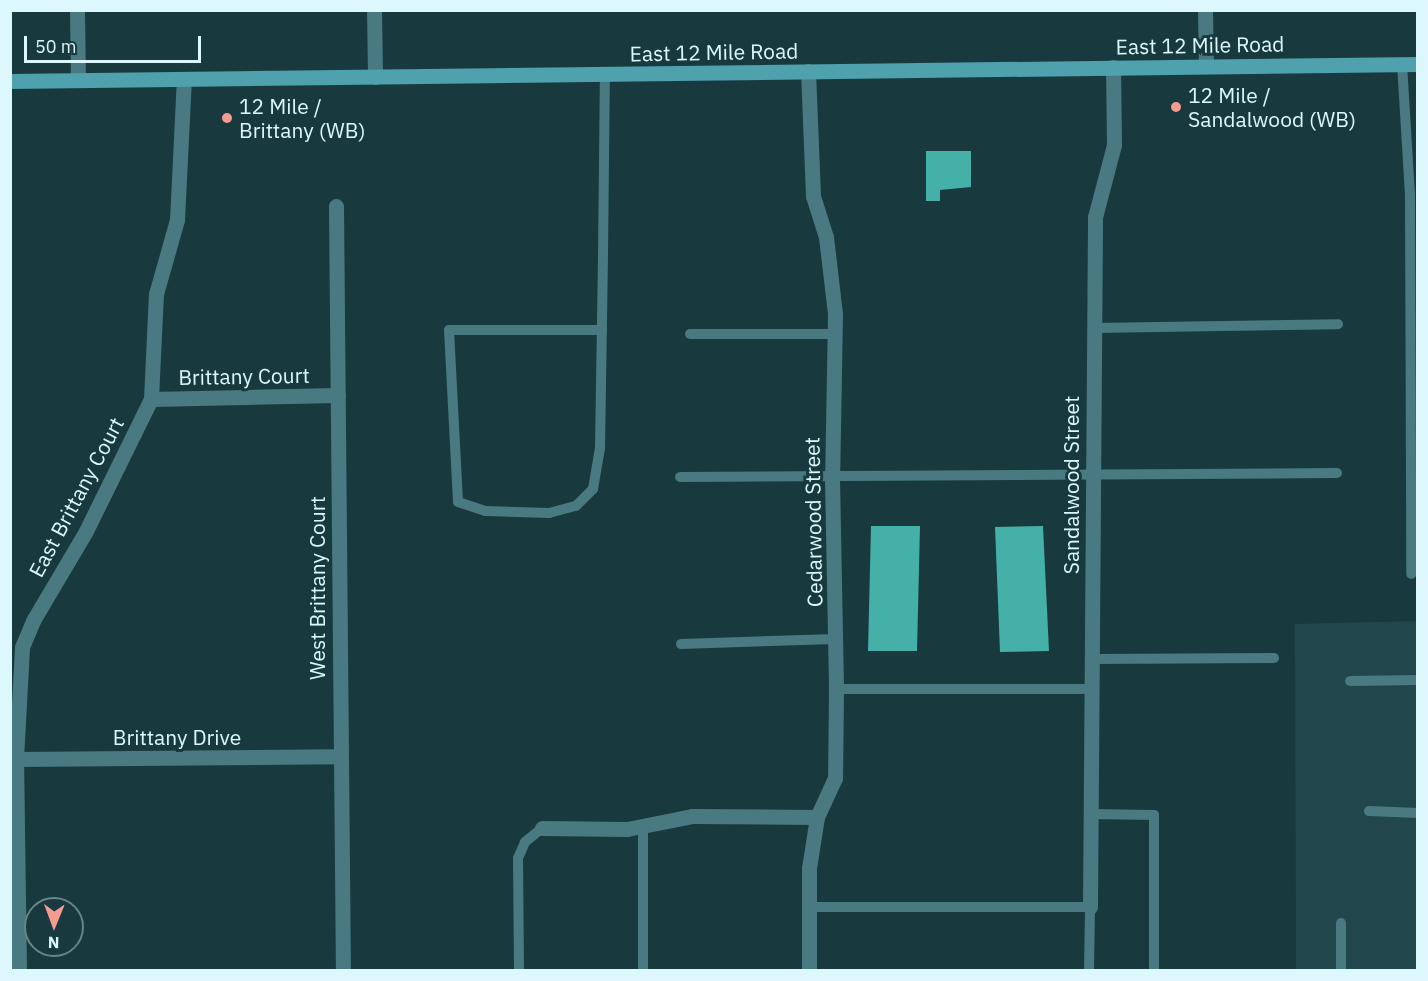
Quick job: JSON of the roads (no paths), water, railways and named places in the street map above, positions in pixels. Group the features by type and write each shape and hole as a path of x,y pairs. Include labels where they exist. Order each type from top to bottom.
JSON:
{"main road":[{"name":"East 12 Mile Road","path":"10,81 1418,64"}],"street":[{"path":"77,10 78,80"},
{"path":"374,10 375,77"},
{"path":"1205,10 1206,66"},
{"name":"Sandalwood Street","path":"1090,907 1091,473 1095,217 1114,145 1113,67"},
{"name":"Cedarwood Street","path":"808,71 813,196 826,237 835,334 832,478 837,689 835,778 817,817 809,868 809,970"},
{"name":"East Brittany Court","path":"19,970 14,942 16,759 22,647 34,619 86,531 151,399 156,294 177,220 184,79"},
{"name":"West Brittany Court","path":"336,206 339,756 343,970"},
{"name":"Brittany Court","path":"151,399 338,395"},
{"name":"Brittany Drive","path":"16,759 339,756"},
{"path":"542,828 644,825 692,816 817,817"}],"lane":[{"path":"1402,64 1410,195 1411,574"},
{"path":"602,330 449,330 458,502 485,511 549,513 576,506 593,489 600,448 602,330 604,75"},
{"path":"1093,328 1338,324"},
{"path":"690,334 835,334"},
{"path":"680,477 832,478 1091,473 1337,473"},
{"path":"681,644 835,639"},
{"path":"1091,659 1274,658"},
{"path":"1350,681 1418,680"},
{"path":"837,689 1091,688"},
{"path":"1369,811 1418,813"},
{"path":"1090,814 1154,815 1154,970"},
{"path":"643,970 644,825"},
{"path":"519,970 518,858 525,842 542,828"},
{"path":"809,907 1090,907 1089,970"},
{"path":"1341,923 1341,970"}],"place":[{"name":"12 Mile / Sandalwood (WB)","path":"1176,107"},
{"name":"12 Mile / Brittany (WB)","path":"227,118"}]}
